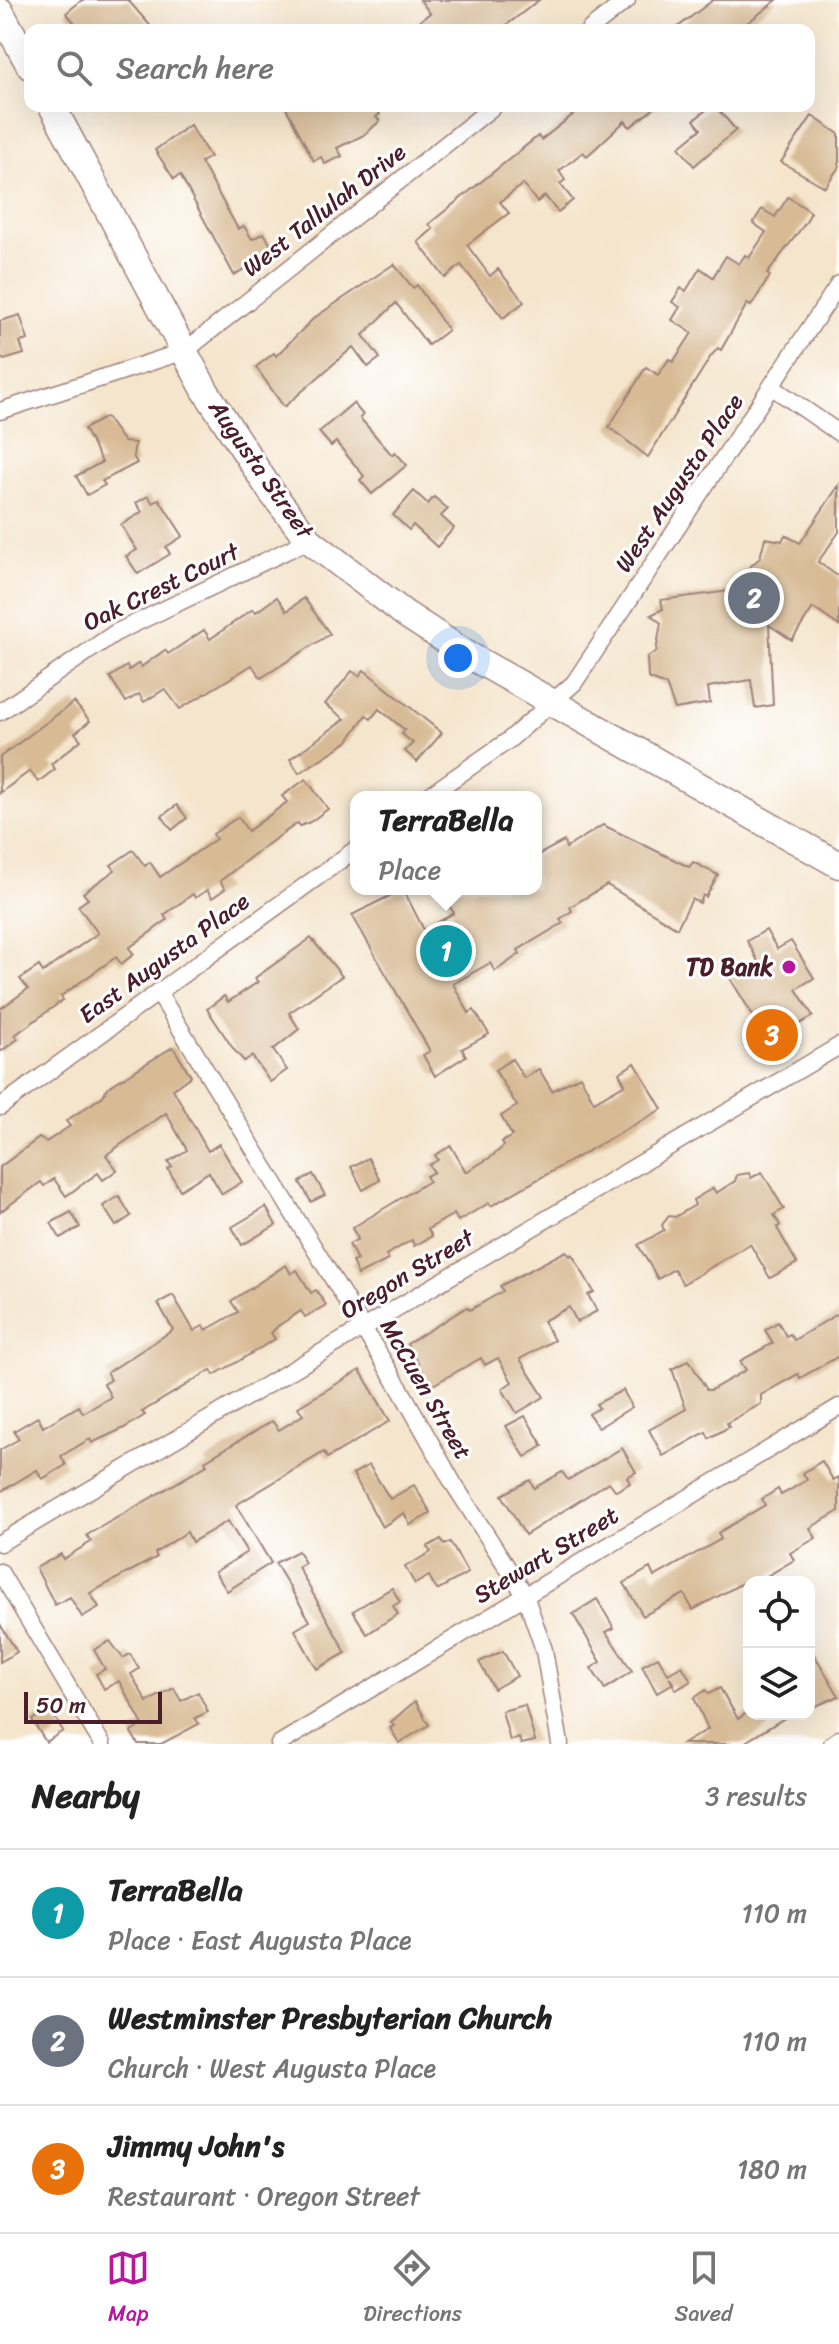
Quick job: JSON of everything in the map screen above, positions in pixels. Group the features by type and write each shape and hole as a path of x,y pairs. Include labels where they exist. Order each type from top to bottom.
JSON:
{"main road":[{"path":"0,11 24,55"},
{"name":"Augusta Street","path":"55,112 235,438 309,540 405,614 553,705 839,865"}],"street":[{"path":"597,24 627,0"},
{"name":"West Tallulah Drive","path":"185,351 486,112"},
{"name":"West Augusta Place","path":"553,705 574,683 839,284"},
{"path":"0,411 185,351"},
{"path":"772,387 839,433"},
{"name":"Oak Crest Court","path":"0,712 115,633 309,540"},
{"path":"435,791 553,705"},
{"name":"East Augusta Place","path":"0,1107 350,853"},
{"name":"McCuen Street","path":"158,992 363,1328 453,1483 525,1595 544,1650 560,1744"},
{"name":"Oregon Street","path":"0,1543 839,1046"},
{"name":"Stewart Street","path":"279,1744 839,1407"},
{"path":"0,1572 102,1744"},
{"path":"832,1744 839,1739"}],"building":[{"path":"82,0 128,0 149,24 76,24 66,13"},
{"path":"420,0 539,0 508,24 416,24 430,13"},
{"path":"713,0 777,0 746,24 682,24"},
{"path":"288,112 380,114 376,117 380,121 364,135 337,148 342,156 325,164 321,157 314,161"},
{"path":"576,112 649,112 630,127 625,121 587,156 583,152 559,171 565,180 560,184 573,200 558,212 545,196 537,202 523,184 500,202 509,213 467,245 490,276 498,269 524,302 503,318 461,265 445,278 418,242 433,229 429,224 538,136 541,140"},
{"path":"704,112 720,112 736,130 694,166 679,147 701,129 694,120"},
{"path":"812,116 839,134 839,167 825,187 781,162"},
{"path":"190,125 210,157 201,162 238,229 244,226 252,239 264,233 272,247 261,254 263,258 234,275 180,175 174,179 155,150"},
{"path":"788,197 811,212 806,222 767,274 770,276 751,306 747,304 721,350 718,348 711,356 648,457 609,427 646,367 658,375 669,359 673,362 692,333 672,320 680,307 672,302 681,288 686,291 700,268 713,277 726,256 739,264 745,255 749,258 766,232 753,223 762,209 775,217"},
{"path":"394,264 413,288 417,285 448,330 428,345 396,303 363,335 380,358 368,367 353,347 284,407 256,367 274,353 276,356 314,318"},
{"path":"20,315 28,340 20,342 24,354 4,360 0,357 0,321"},
{"path":"353,403 363,415 360,418 392,455 395,452 407,465 372,494 360,480 364,476 336,442 331,446 319,432"},
{"path":"106,417 124,442 135,443 133,456 137,463 102,481 105,485 87,495 76,476 102,462 84,429"},
{"path":"839,485 839,532 818,562 839,577 839,626 813,608 792,640 769,625 773,705 755,708 751,680 708,687 710,703 675,709 666,685 648,678 647,657 656,652 661,623 651,615 663,609 661,600 745,589 738,577 760,558 765,538 782,541 785,535 800,543"},
{"path":"414,491 428,504 434,497 448,509 441,516 454,528 437,547 413,525 409,530 393,515"},
{"path":"148,496 153,503 159,499 183,536 166,547 170,554 138,574 126,556 137,550 121,525 142,512 136,503"},
{"path":"277,597 287,611 304,598 330,634 261,678 252,665 180,709 165,689 144,702 139,694 126,702 110,677 127,666 129,670 139,663 141,667 165,650 168,654 204,630 210,639 253,609 256,612"},
{"path":"364,670 442,733 417,762 405,751 413,743 402,734 405,730 379,709 371,719 366,715 347,742 299,773 290,759 345,719 325,704 352,671 359,676"},
{"path":"74,702 90,721 75,733 81,740 51,764 55,769 38,782 30,771 0,793 0,757"},
{"path":"306,779 328,809 310,822 300,826 298,823 261,849 220,881 225,889 212,898 207,890 195,898 193,894 164,915 167,920 129,948 134,954 121,964 116,957 61,996 63,1000 15,1035 18,1039 0,1052 0,1009 28,989 20,979 39,966 43,972 98,933 78,906 88,899 83,893 115,870 111,865 133,850 145,866 150,862 160,877 216,839 213,834 238,817 248,831 287,802 282,796"},
{"path":"177,805 187,818 172,830 162,816"},
{"path":"603,825 689,867 693,862 718,875 700,903 692,899 677,928 607,885 570,907 572,911 560,919 563,923 518,950 520,954 495,971 490,963 453,984 469,1013 474,1010 489,1034 462,1049 466,1056 435,1076 423,1055 430,1051 352,915 391,895 406,895 424,930 454,913 444,895 542,895 542,853 564,841 566,848"},
{"path":"766,930 777,949 791,941 814,978 796,989 813,1016 769,1042 730,978 758,961 747,941"},
{"path":"311,938 342,976 289,1013 299,1029 273,1050 287,1070 270,1082 252,1056 244,1061 234,1050 207,1009 224,996 228,1002 258,982 255,978"},
{"path":"173,1047 191,1076 173,1089 208,1151 219,1144 242,1182 222,1194 209,1172 180,1190 168,1169 172,1167 168,1162 187,1150 166,1113 106,1155 117,1170 103,1180 98,1173 66,1196 54,1179 44,1186 41,1182 0,1212 0,1167 39,1138 46,1142 70,1126 66,1121 103,1096 107,1088"},
{"path":"512,1059 524,1078 539,1069 552,1091 580,1076 594,1102 625,1084 619,1073 635,1063 662,1109 491,1206 489,1203 458,1221 454,1214 428,1229 432,1236 414,1246 412,1240 386,1255 388,1260 358,1275 352,1262 357,1260 349,1244 358,1239 352,1228 429,1181 426,1176 434,1172 429,1165 438,1160 435,1155 451,1146 466,1172 491,1157 504,1146 502,1142 512,1136 501,1116 517,1106 495,1070"},
{"path":"368,1158 380,1180 363,1190 351,1167"},
{"path":"762,1172 784,1209 774,1215 780,1225 777,1228 797,1263 770,1278 750,1244 683,1284 674,1269 658,1279 638,1245 664,1230 662,1225 669,1216 675,1217 695,1205 693,1200 713,1188 716,1193 735,1181 737,1175 749,1173 751,1178"},
{"path":"313,1174 325,1195 311,1202 300,1182"},
{"path":"119,1196 131,1216 116,1226 103,1206"},
{"path":"266,1207 276,1225 242,1245 232,1227"},
{"path":"71,1212 80,1227 60,1238 51,1223"},
{"path":"566,1251 570,1256 572,1254 594,1292 588,1295 597,1311 577,1322 569,1307 543,1321 554,1340 520,1359 544,1397 517,1413 502,1389 512,1382 498,1358 485,1365 481,1358 431,1386 407,1344 467,1307 470,1310 503,1291 500,1286"},
{"path":"286,1265 291,1274 297,1270 311,1293 316,1290 326,1305 305,1317 301,1311 271,1333 275,1339 237,1362 214,1375 211,1370 142,1412 145,1415 124,1428 92,1443 90,1439 61,1456 66,1465 42,1479 37,1470 0,1492 0,1450 19,1439 14,1431 38,1417 43,1427 79,1406 83,1413 111,1397 104,1384 111,1380 107,1373 173,1330 158,1303 173,1295 194,1331 203,1326 206,1330 238,1312 231,1301"},
{"path":"839,1313 839,1356 761,1395 761,1404 727,1423 729,1427 709,1438 706,1432 663,1456 649,1430 686,1409 672,1369 689,1360 707,1390 711,1390 746,1370 740,1361 773,1343 765,1330 778,1322 786,1336 790,1334 794,1340"},
{"path":"360,1370 390,1421 327,1458 324,1452 236,1505 271,1563 227,1591 215,1572 247,1552 228,1521 192,1542 187,1532 155,1553 157,1557 90,1593 99,1607 82,1617 70,1597 55,1605 36,1568 61,1554 63,1559 91,1542 87,1535 207,1465 205,1461 272,1421 279,1430 303,1415 298,1407"},
{"path":"623,1390 632,1407 598,1428 589,1414 599,1408 596,1404"},
{"path":"525,1416 543,1446 525,1457 506,1426"},
{"path":"622,1448 636,1472 627,1477 630,1483 616,1491 609,1482 525,1535 502,1495 530,1480 534,1488 562,1472 568,1480"},
{"path":"822,1461 833,1480 839,1477 839,1511 810,1528 816,1538 790,1553 794,1560 767,1576 743,1576 743,1583 693,1610 684,1594 643,1616 624,1583 650,1568 654,1577 721,1539 718,1533 765,1505 762,1499 778,1489 781,1495 807,1480 803,1473"},
{"path":"369,1465 390,1499 414,1485 431,1513 410,1525 404,1513 382,1527 353,1474"},
{"path":"441,1539 444,1545 450,1542 468,1573 437,1590 429,1576 415,1584 405,1567 431,1552 427,1547"},
{"path":"298,1551 305,1563 298,1567 346,1653 317,1669 295,1630 310,1621 275,1563"},
{"path":"392,1588 400,1602 393,1606 398,1614 367,1634 353,1611"},
{"path":"597,1599 614,1628 606,1632 632,1671 605,1689 591,1668 601,1662 573,1614"},
{"path":"0,1624 17,1652 0,1662"},
{"path":"110,1641 123,1658 130,1654 139,1669 131,1674 147,1702 174,1688 181,1701 198,1692 208,1712 195,1718 199,1724 161,1744 138,1744 131,1732 143,1725 119,1681 104,1689 96,1674 105,1669 94,1650"},
{"path":"503,1651 517,1676 494,1689 479,1662"},
{"path":"815,1656 839,1696 815,1706"},
{"path":"658,1657 668,1674 682,1666 691,1681 676,1690 672,1683 657,1693 642,1666"},
{"path":"720,1688 738,1719 743,1715 743,1720 781,1720 742,1744 683,1744 708,1729 694,1698 706,1690 709,1694"},
{"path":"415,1701 429,1725 399,1743 390,1728 394,1726 391,1722"},
{"path":"525,1705 535,1741 521,1744 519,1738 510,1741 502,1711"},
{"path":"50,1709 63,1731 46,1742 32,1720"}],"place":[{"name":"Westminster Presbyterian Church","path":"754,598"},
{"name":"TerraBella","path":"446,951"},
{"name":"TD Bank","path":"789,967"},
{"name":"Jimmy John's","path":"772,1035"}]}
